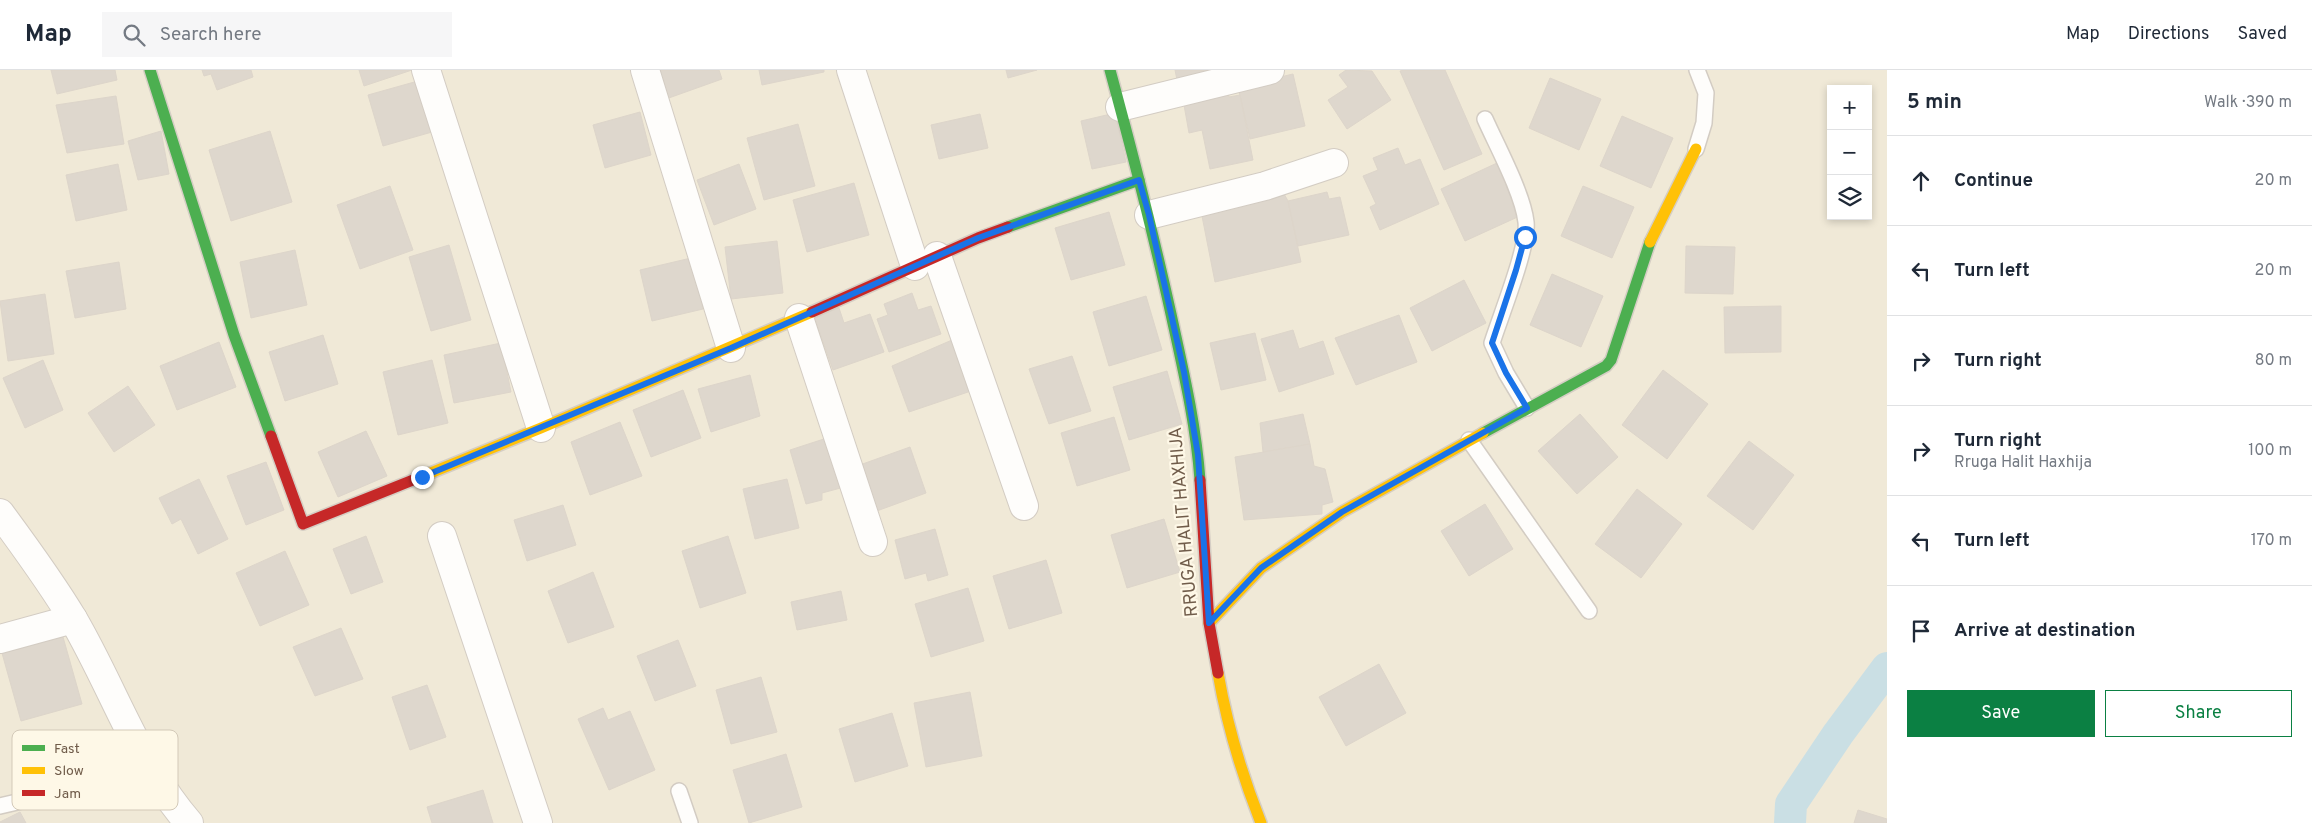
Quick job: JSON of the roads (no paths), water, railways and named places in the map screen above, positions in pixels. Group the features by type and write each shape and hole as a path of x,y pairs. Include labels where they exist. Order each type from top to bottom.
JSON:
{"street":[{"path":"150,70 234,335 302,524 541,428 731,348 978,238 1139,180"},
{"path":"426,70 541,428"},
{"path":"645,70 731,348"},
{"path":"851,70 1024,506"},
{"name":"RRUGA HALIT HAXHIJA","path":"1110,70 1149,215 1184,372 1198,455 1209,623 1222,704 1246,785 1261,823"},
{"path":"1120,107 1270,70"},
{"path":"1209,623 1261,568 1342,512 1469,440 1606,366 1611,360 1649,245 1696,149"},
{"path":"1149,215 1258,188 1334,163"},
{"path":"799,318 873,542"},
{"path":"0,512 73,619 130,730"},
{"path":"442,536 538,823"},
{"path":"0,639 73,619"},
{"path":"178,810 189,823"}],"lane":[{"path":"1696,149 1704,123 1706,93 1697,70"},
{"path":"1485,120 1510,174 1527,223 1516,270 1492,343 1506,373 1527,408"},
{"path":"1469,440 1589,611"},
{"path":"678,791 690,823"}],"waterway":[{"path":"1790,823 1791,804 1838,734 1887,668"}]}
